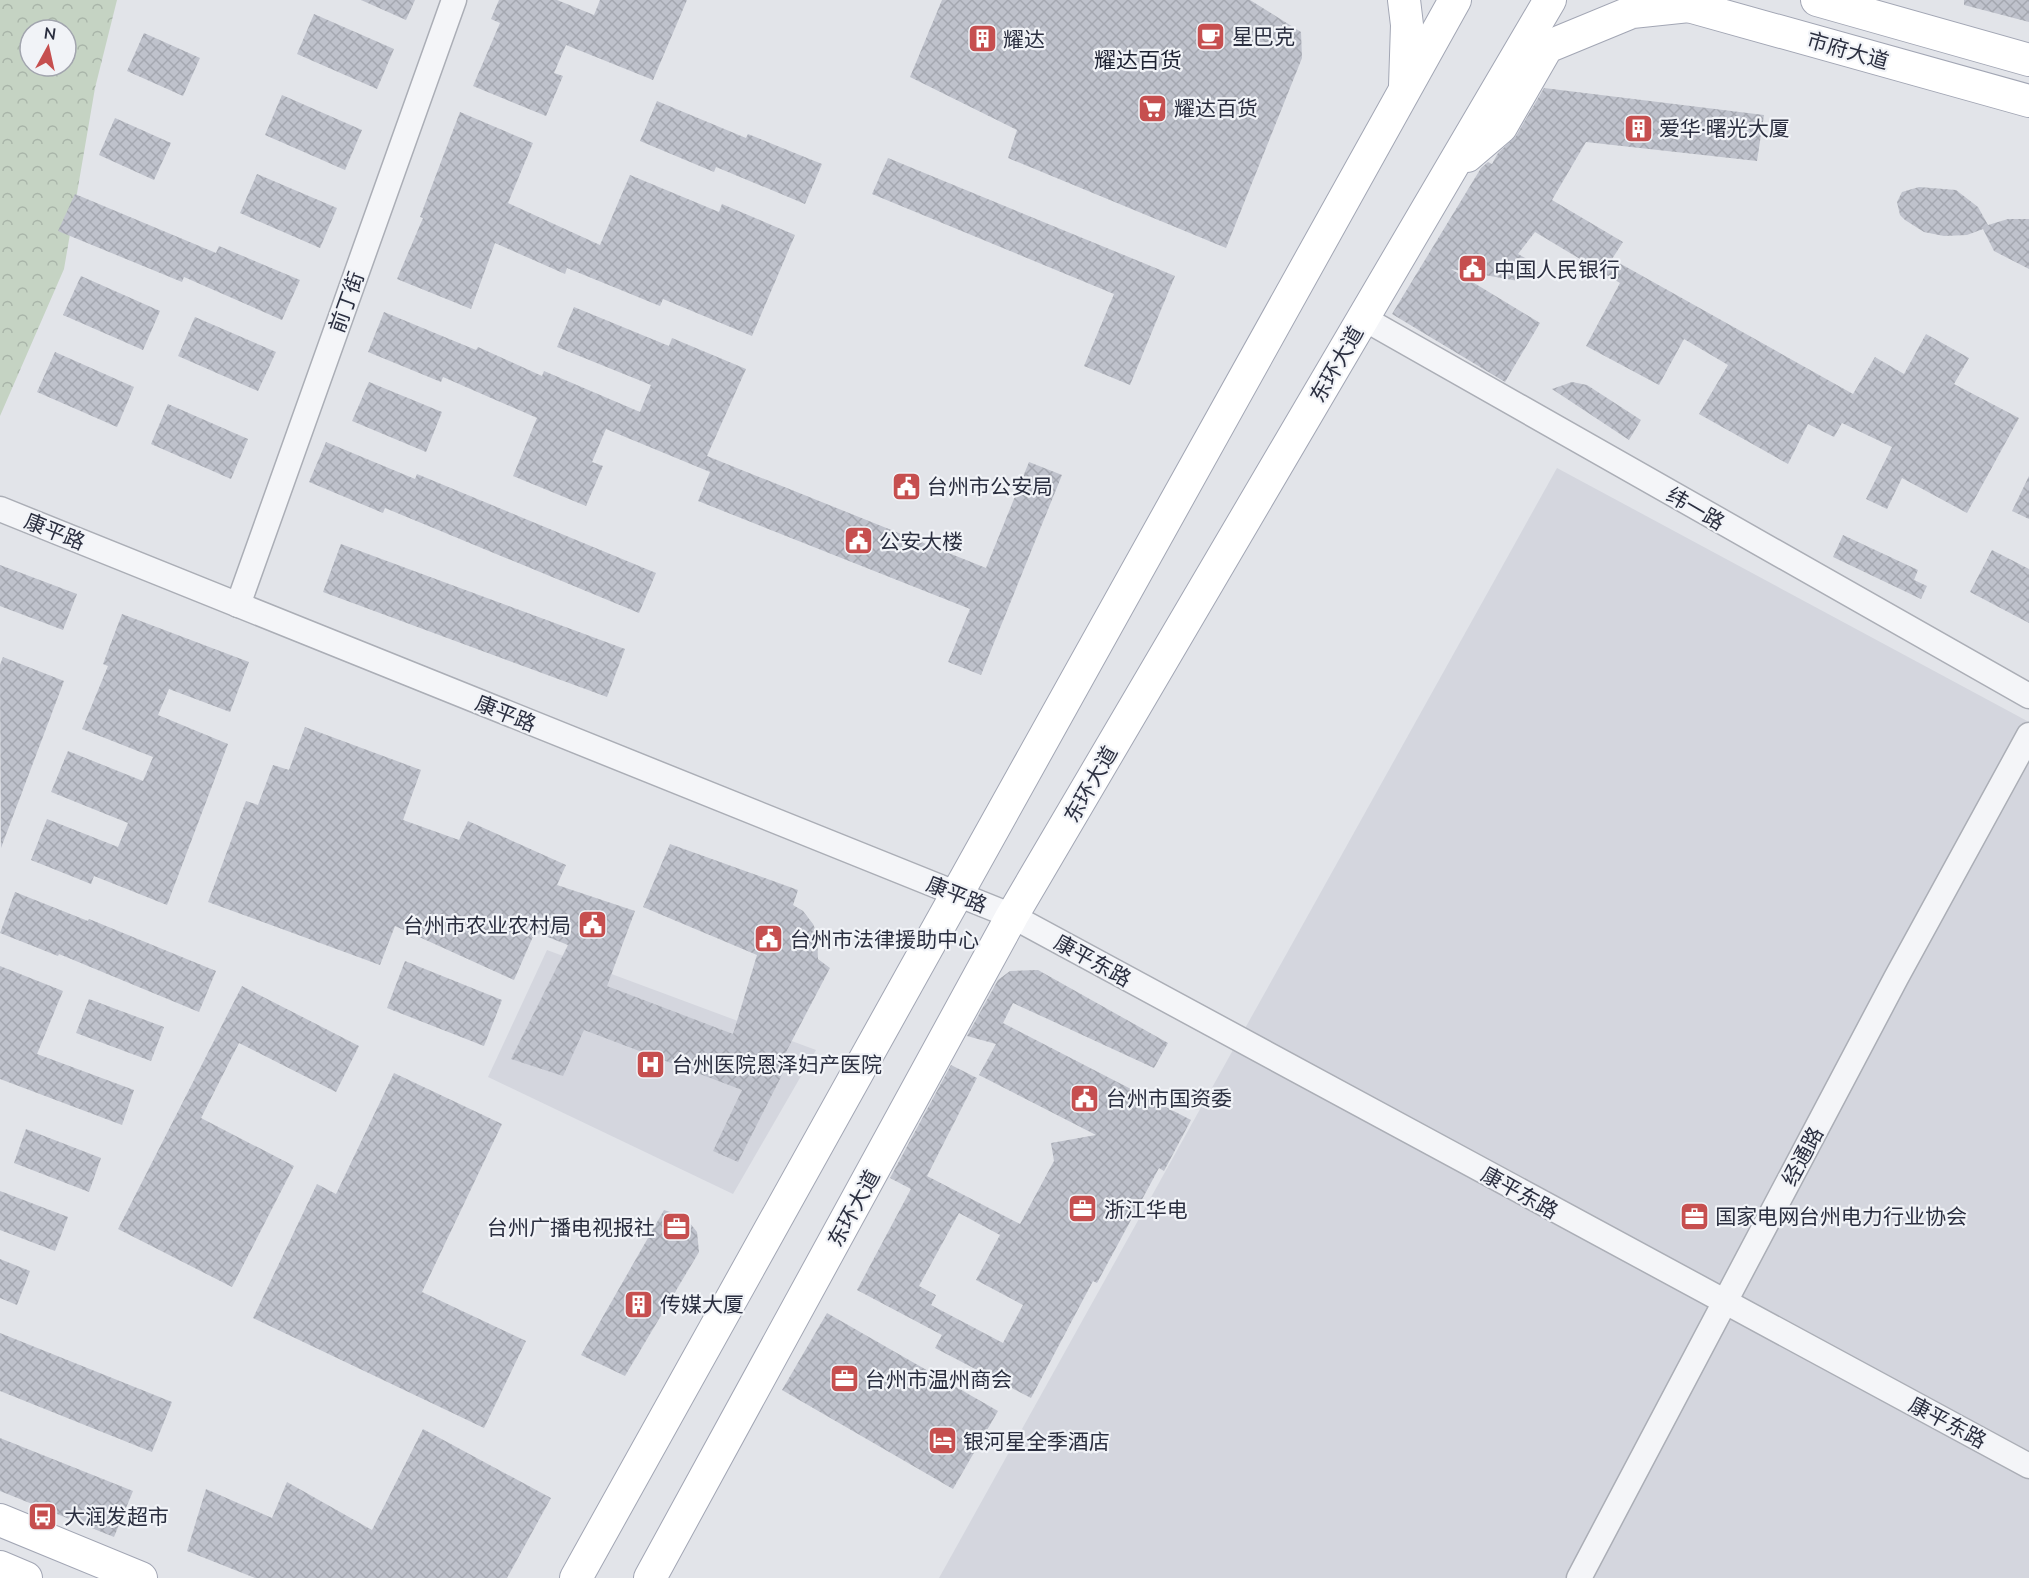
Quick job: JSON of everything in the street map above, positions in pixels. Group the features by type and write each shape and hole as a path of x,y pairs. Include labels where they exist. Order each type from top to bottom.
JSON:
{"main road":[{"path":"1404,0 1407,25 1404,91"},
{"path":"576,1578 1455,0"},
{"name":"东环大道","path":"650,1578 1012,916 1550,0"},
{"name":"市府大道","path":"1817,0 2029,60"},
{"path":"1448,173 1501,127 1548,47 1632,12 1678,3"},
{"name":"市府大道","path":"1678,3 2029,101"},
{"path":"0,1520 141,1578"},
{"path":"0,1568 26,1578"}],"street":[{"name":"前丁街","path":"238,605 454,0"},
{"name":"纬一路","path":"1363,318 2029,696"},
{"name":"康平路","path":"0,509 1012,916"},
{"name":"经通路","path":"1579,1578 1896,978 2029,735"},
{"name":"康平东路","path":"1012,916 2029,1466"}],"shaded area":[{"path":"1557,468 2029,722 2029,1578 939,1578"},
{"name":"台州医院恩泽妇产医院","path":"547,950 816,1050 733,1194 488,1077"}],"green space":[{"path":"0,0 117,0 95,88 64,269 0,416"}],"building":[{"path":"361,0 415,0 406,20"},
{"path":"499,0 557,0 594,15 600,0 687,0 653,80 566,45 554,73 563,76 546,116 473,86 500,23 491,19"},
{"name":"耀达百货","path":"942,0 1250,0 1301,32 1302,58 1226,248 1008,158 1017,130 910,77"},
{"path":"1964,0 2029,0 2029,22 1964,5"},
{"path":"314,14 394,49 377,89 297,54"},
{"path":"144,33 200,58 183,96 127,71"},
{"path":"1544,88 1764,115 1757,161 1586,142 1552,200 1623,242 1612,259 1853,394 1875,357 1904,374 1926,334 1969,358 1954,384 2019,418 1967,513 1902,478 1887,509 1866,499 1892,447 1842,423 1834,437 1808,424 1788,464 1699,414 1728,365 1684,339 1659,385 1586,346 1620,283 1535,232 1518,254 1527,259 1528,265 1527,273 1518,281 1451,269 1540,323 1505,382 1392,314 1481,168 1488,162 1492,164 1498,153 1516,136"},
{"path":"282,95 362,130 345,170 265,135"},
{"path":"657,101 746,138 748,134 822,164 805,204 716,167 714,172 640,141"},
{"path":"460,112 533,143 508,203 600,245 630,175 719,212 722,204 795,235 752,336 663,299 660,306 567,268 565,274 495,243 471,309 397,279 423,218 420,217"},
{"path":"115,118 171,143 154,180 99,155"},
{"path":"888,158 1175,276 1130,385 1084,366 1114,294 872,194"},
{"path":"257,174 337,208 320,248 240,213"},
{"path":"1919,187 1956,190 1978,207 1988,225 2008,219 2029,219 2029,269 1994,251 1983,229 1967,235 1944,236 1924,232 1905,220 1900,215 1897,202 1902,192"},
{"path":"75,194 216,253 219,246 300,280 282,320 184,277 182,282 58,231"},
{"path":"81,276 160,311 143,350 63,315"},
{"path":"574,307 669,346 672,338 746,369 707,456 986,568 1029,462 1062,475 981,675 948,662 970,609 698,501 710,472 606,429 592,462 603,466 586,506 513,476 537,418 443,377 441,382 368,352 384,312 476,350 478,347 542,376 544,371 640,412 651,385 557,347"},
{"path":"195,317 276,352 258,391 178,356"},
{"path":"55,352 134,387 117,427 37,392"},
{"path":"369,382 442,412 426,452 352,421"},
{"path":"1572,382 1587,385 1641,420 1629,440 1552,389"},
{"path":"168,404 248,439 231,479 151,444"},
{"path":"326,442 415,479 417,474 656,573 639,613 385,508 383,513 309,482"},
{"path":"2029,476 2029,519 2012,511"},
{"path":"1843,535 1918,570 1914,580 1927,586 1921,599 1833,557"},
{"path":"341,544 625,649 607,697 323,592"},
{"path":"1992,550 2029,569 2029,623 1970,592"},
{"path":"0,565 77,594 63,630 0,606"},
{"path":"122,614 249,662 230,712 169,689 158,715 228,744 167,905 94,876 91,884 31,860 47,819 118,847 128,823 51,792 68,751 143,781 153,757 82,729 108,666 103,664"},
{"path":"3,657 64,681 1,848 0,665"},
{"path":"305,727 421,770 403,820 459,840 468,821 566,865 557,885 635,911 607,986 733,1034 757,955 643,907 670,844 798,890 793,905 803,911 813,924 817,933 818,959 830,968 785,1054 791,1057 738,1162 713,1151 742,1090 584,1030 563,1076 511,1059 568,945 535,932 514,980 395,926 380,965 208,902 246,801 258,805 273,765 289,770"},
{"path":"15,892 88,921 89,919 216,971 199,1012 59,954 58,956 0,933"},
{"path":"405,961 502,1000 484,1046 387,1008"},
{"path":"0,966 63,991 37,1054 134,1090 122,1125 0,1079"},
{"path":"1038,970 1168,1043 1154,1068 1013,1003 1003,1023 1191,1120 1164,1171 1159,1168 1097,1283 1093,1281 1031,1398 935,1348 942,1335 857,1290 911,1189 890,1178 951,1065 977,1078 927,1176 1020,1224 1054,1161 1051,1143 1096,1135 979,1075 996,1044 967,1036 998,980 1010,971","holes":["959,1213 1000,1235 976,1280 1023,1305 1003,1343 931,1305 936,1295 919,1286"]},
{"path":"242,986 359,1046 336,1092 239,1043 201,1118 294,1166 232,1287 118,1229"},
{"path":"89,999 164,1027 151,1061 76,1033"},
{"path":"394,1073 502,1124 422,1292 526,1341 484,1428 253,1318 317,1184 336,1194"},
{"path":"26,1129 101,1158 89,1192 14,1163"},
{"path":"0,1191 68,1217 55,1251 0,1230"},
{"name":"传媒大厦","path":"664,1210 685,1217 697,1232 699,1252 625,1376 581,1355"},
{"path":"0,1259 30,1271 17,1305 0,1298"},
{"path":"827,1313 998,1411 953,1489 782,1390"},
{"path":"0,1333 172,1402 152,1452 0,1391"},
{"path":"423,1429 551,1498 507,1578 255,1578 187,1551 206,1489 272,1518 287,1482 372,1530"},
{"path":"0,1438 133,1491 114,1537 0,1491"}],"place":[{"name":"星巴克","path":"1211,36"},
{"name":"耀达","path":"982,39"},
{"name":"耀达百货","path":"1153,108"},
{"name":"爱华·曙光大厦","path":"1638,128"},
{"name":"中国人民银行","path":"1473,269"},
{"name":"台州市公安局","path":"906,486"},
{"name":"公安大楼","path":"858,541"},
{"name":"台州市农业农村局","path":"592,925"},
{"name":"台州市法律援助中心","path":"769,939"},
{"name":"台州医院恩泽妇产医院","path":"651,1064"},
{"name":"台州市国资委","path":"1085,1098"},
{"name":"浙江华电","path":"1083,1209"},
{"name":"国家电网台州电力行业协会","path":"1694,1216"},
{"name":"台州广播电视报社","path":"676,1227"},
{"name":"传媒大厦","path":"639,1304"},
{"name":"台州市温州商会","path":"844,1379"},
{"name":"银河星全季酒店","path":"942,1441"},
{"name":"大润发超市","path":"43,1516"}],"district":[{"name":"耀达百货","path":"1138,60"}]}
